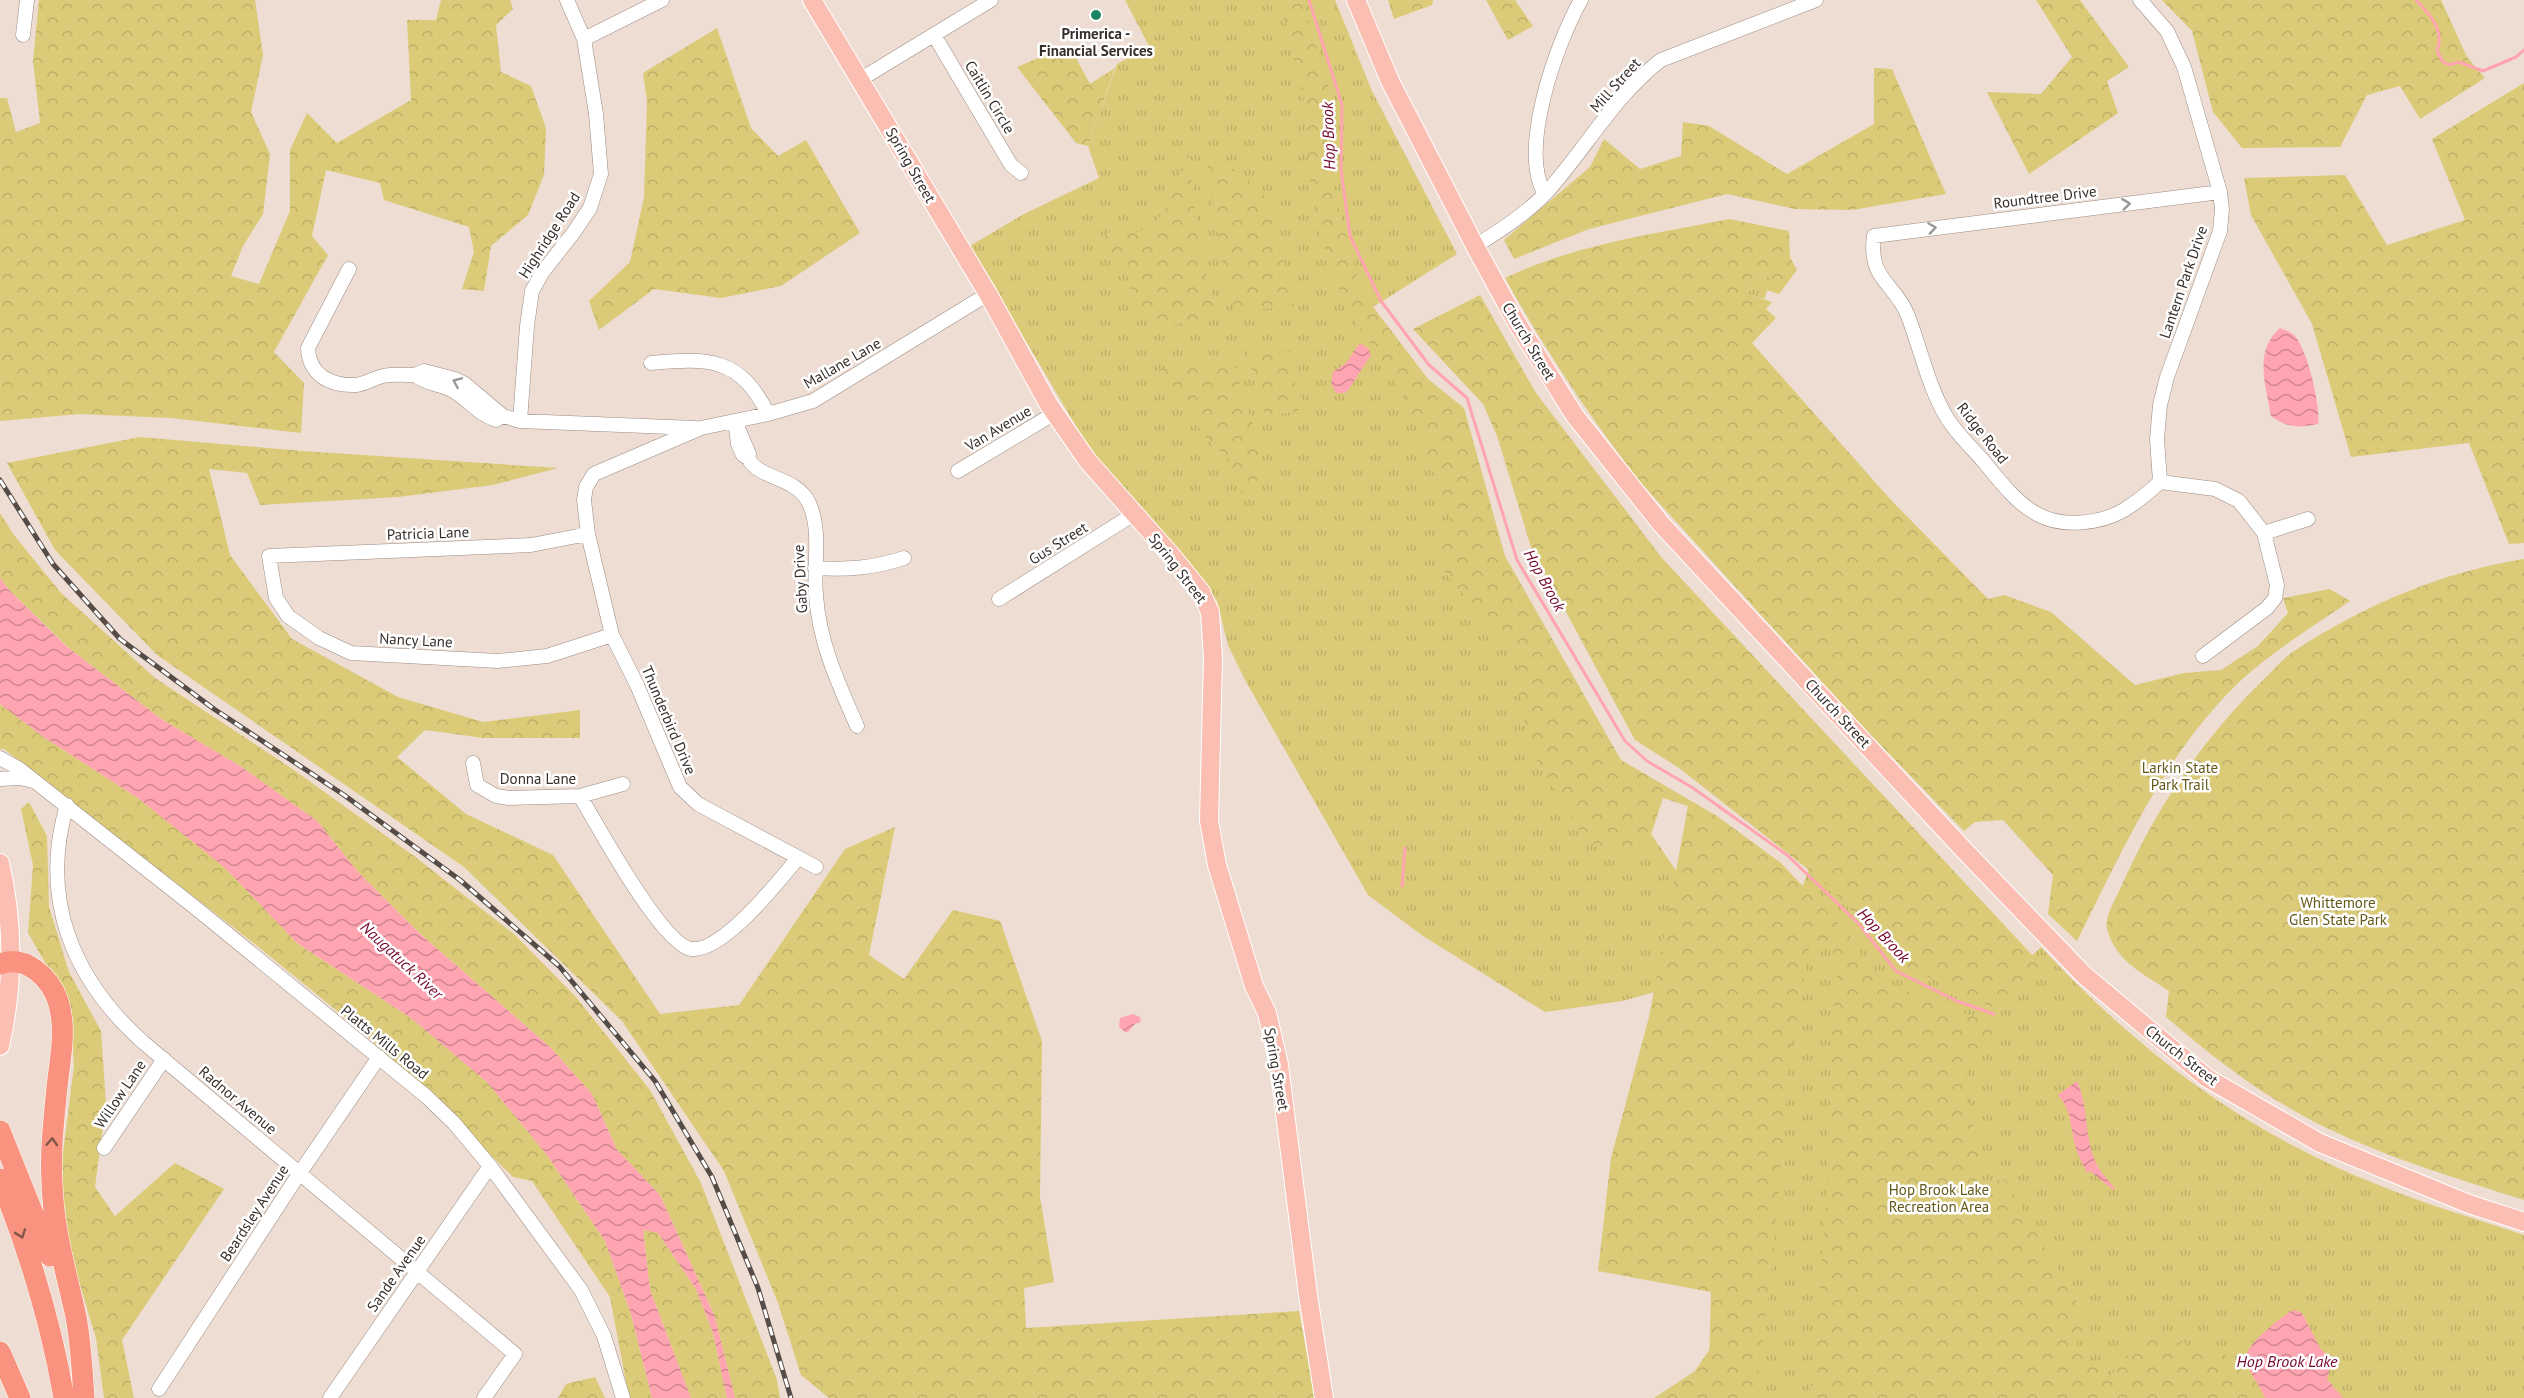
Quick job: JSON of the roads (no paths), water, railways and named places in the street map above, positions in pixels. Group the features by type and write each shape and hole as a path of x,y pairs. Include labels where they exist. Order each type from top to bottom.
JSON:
{"highway":[{"path":"6,963 28,965 44,977 61,1010 63,1035 52,1150 52,1200 56,1235 79,1334 84,1398"},
{"path":"1,1134 50,1257 70,1327 84,1398"},
{"path":"0,1179 20,1229 39,1289 64,1398"},
{"path":"0,1352 20,1398"}],"main road":[{"name":"Spring Street","path":"812,0 988,294 1055,413 1087,460 1201,592 1210,612 1213,657 1209,821 1217,865 1254,986 1267,1013 1280,1065 1308,1295 1324,1398"},
{"name":"Church Street","path":"1356,0 1390,81 1475,246 1517,323 1575,416 1662,525 1962,848 2084,975 2207,1078 2320,1143 2469,1204 2524,1222"},
{"path":"0,863 8,905 6,963 9,998 0,1046"}],"street":[{"path":"23,34 27,0"},
{"name":"Highridge Road","path":"520,421 532,291 542,273 590,208 601,174 596,114 584,39 567,0"},
{"path":"584,39 662,0"},
{"path":"861,79 991,0"},
{"path":"1545,194 1537,176 1536,154 1545,91 1568,23 1581,0"},
{"name":"Mill Street","path":"1475,246 1518,217 1545,194 1625,94 1643,74 1661,60 1816,0"},
{"name":"Lantern Park Drive","path":"2140,0 2167,31 2184,67 2220,192 2222,209 2220,231 2167,377 2160,405 2157,440 2160,482"},
{"name":"Caitlin Circle","path":"934,34 1011,165 1021,173"},
{"name":"Roundtree Drive","path":"1874,236 2220,192"},
{"name":"Ridge Road","path":"1874,236 1872,249 1876,270 1908,314 1922,362 1948,418 2000,481 2028,508 2051,521 2070,523 2110,516 2122,511 2160,482"},
{"name":"Mallane Lane","path":"350,269 308,348 308,361 321,377 334,382 357,385 383,376 415,375 424,372 455,379 465,384 503,416 520,421 701,428"},
{"name":"Mallane Lane","path":"588,534 585,493 594,474 701,428 768,414 813,401 988,294"},
{"path":"651,363 682,360 711,363 736,371 756,390 768,414"},
{"name":"Van Avenue","path":"958,471 1055,413"},
{"name":"Gaby Drive","path":"735,421 738,444 743,455 756,467 795,486 808,502 815,524 815,594 824,644 836,681 857,726"},
{"path":"2160,482 2202,486 2228,494 2239,501 2264,533 2276,580 2275,598 2255,618 2203,656"},
{"name":"Gus Street","path":"999,599 1134,514"},
{"path":"2264,533 2308,519"},
{"name":"Patricia Lane","path":"269,556 531,545 588,534"},
{"name":"Thunderbird Drive","path":"588,534 612,634 637,685 680,788 698,804 816,867"},
{"name":"Nancy Lane","path":"269,556 276,598 288,616 319,638 351,653 498,661 547,656 612,634"},
{"path":"815,568 860,569 876,567 904,558"},
{"name":"Platts Mills Road","path":"0,758 18,768 67,805 379,1057 441,1110 490,1166 570,1273 591,1307 604,1336 623,1398"},
{"name":"Donna Lane","path":"473,763 477,785 496,796 580,796 623,784"},
{"name":"Platts Mills Road","path":"0,779 20,778 39,784"},
{"path":"580,796 640,897 678,943 692,949 708,946 735,927 798,858"},
{"name":"Radnor Avenue","path":"67,805 59,837 57,871 60,907 71,943 85,975 105,1003 129,1029 515,1354 484,1398"},
{"name":"Beardsley Avenue","path":"159,1389 379,1057"},
{"name":"Willow Lane","path":"104,1148 164,1059"},
{"name":"Sande Avenue","path":"330,1398 490,1166"}],"water":[{"path":"2280,328 2293,334 2308,363 2315,391 2318,424 2293,426 2282,423 2271,416 2264,358 2266,348"},
{"path":"1360,343 1368,348 1371,355 1349,389 1345,393 1336,393 1331,383 1333,372 1346,363"},
{"name":"Naugatuck River","path":"0,578 8,589 66,646 161,719 240,766 317,821 358,872 419,933 551,1048 592,1094 617,1150 660,1195 715,1317 735,1398 727,1398 713,1333 696,1289 658,1233 643,1230 650,1290 691,1398 652,1398 631,1314 605,1241 547,1155 487,1082 411,1018 297,943 225,868 138,798 45,738 0,704"},
{"path":"1133,1014 1140,1017 1141,1022 1125,1032 1119,1027 1120,1018"},
{"path":"2077,1081 2081,1091 2092,1153 2100,1170 2115,1189 2113,1190 2090,1171 2087,1173 2075,1146 2067,1110 2058,1095"},
{"name":"Hop Brook Lake","path":"2294,1310 2302,1313 2320,1348 2332,1361 2327,1379 2343,1398 2265,1398 2246,1363 2246,1354 2265,1332"}],"waterway":[{"name":"Hop Brook","path":"1309,0 1342,105 1341,170 1350,236 1381,301 1429,365 1467,398 1517,560 1625,741 1647,761 1693,788 1787,855 1859,924 1896,971 1957,1001 1994,1014"},
{"path":"2416,0 2435,23 2439,36 2437,51 2443,62 2449,65 2459,62 2483,71 2516,57 2524,50"},
{"path":"1402,886 1405,848"}],"railway":[{"path":"0,480 53,564 120,639 214,709 344,795 460,880 559,966 655,1081 712,1177 758,1288 791,1398"}],"place":[{"name":"Primerica - Financial Services","path":"1096,15"}],"park label":[{"name":"Larkin State Park Trail","path":"2180,776"},
{"name":"Whittemore Glen State Park","path":"2338,910"},
{"name":"Hop Brook Lake Recreation Area","path":"1939,1198"}]}
